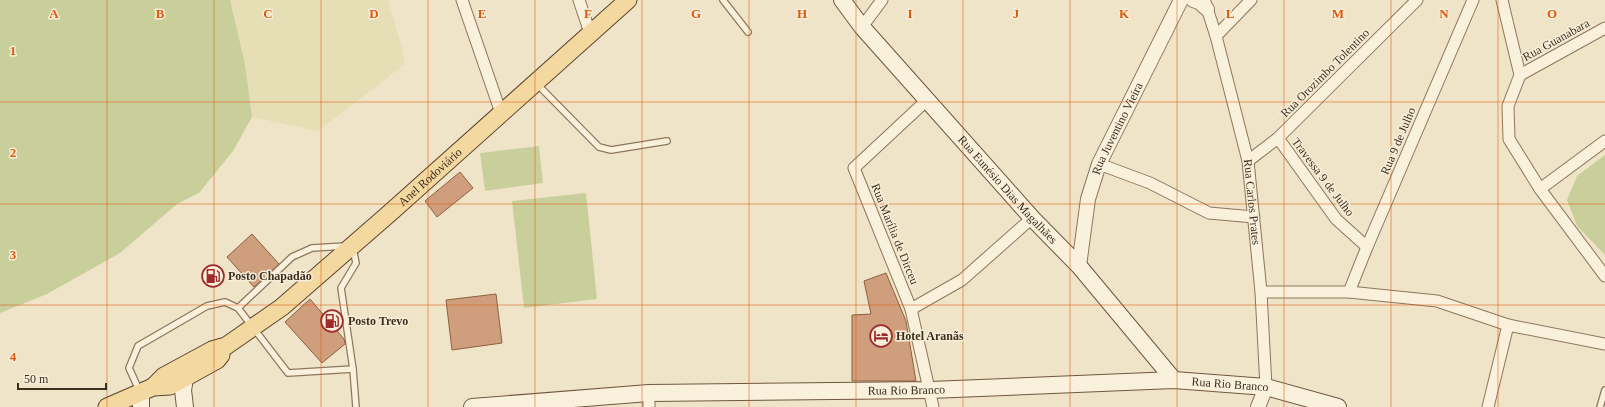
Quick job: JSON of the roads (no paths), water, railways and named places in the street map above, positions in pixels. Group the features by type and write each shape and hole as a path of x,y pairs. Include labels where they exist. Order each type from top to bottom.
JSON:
{"main road":[{"name":"Anel Rodoviário","path":"145,396 164,376 212,350 226,346 282,307 628,0"},
{"name":"Rua Eunésio Dias Magalhães","path":"842,0 862,27 1032,218 1078,266 1174,380"},
{"name":"Anel Rodoviário","path":"107,407 145,396 185,379 218,360 226,346"},
{"path":"185,379 183,390 185,407"},
{"name":"Rua Rio Branco","path":"472,407 1174,380 1266,387 1338,407"}],"street":[{"path":"462,0 501,113"},
{"path":"579,0 590,33"},
{"path":"862,27 882,0"},
{"path":"1185,0 1206,4"},
{"name":"Rua Juventino Vieira","path":"1078,266 1088,198 1099,164 1185,0"},
{"path":"1216,36 1251,0"},
{"name":"Rua Orozimbo Tolentino","path":"1248,161 1278,138 1417,0"},
{"name":"Rua 9 de Julho","path":"1349,292 1473,0"},
{"path":"1502,0 1520,75 1508,106 1509,139 1540,189 1605,276"},
{"name":"Rua Carlos Prates","path":"1206,4 1216,36 1248,161 1261,292 1266,387 1258,407"},
{"name":"Rua Guanabara","path":"1520,75 1605,28"},
{"name":"Rua Marília de Dirceu","path":"927,100 854,168 911,309 933,407"},
{"name":"Travessa 9 de Julho","path":"1278,138 1336,220 1367,247"},
{"path":"1540,189 1605,141"},
{"path":"1099,164 1150,183 1209,213 1254,217"},
{"path":"911,309 962,280 1032,218"},
{"path":"1261,292 1349,292 1437,301 1508,325 1605,344"},
{"path":"1488,407 1508,325"}],"lane":[{"path":"723,0 748,32"},
{"path":"536,82 599,147 611,150 667,142"},
{"path":"238,308 292,257 312,248 353,245 356,263 341,288 353,370 356,407"},
{"path":"145,396 129,368 138,346 207,306 225,302 238,308 288,373 353,370"},
{"path":"1600,407 1605,390"}],"place":[{"name":"Posto Chapadão","path":"213,276"},
{"name":"Posto Trevo","path":"332,321"},
{"name":"Hotel Aranãs","path":"881,336"}]}
